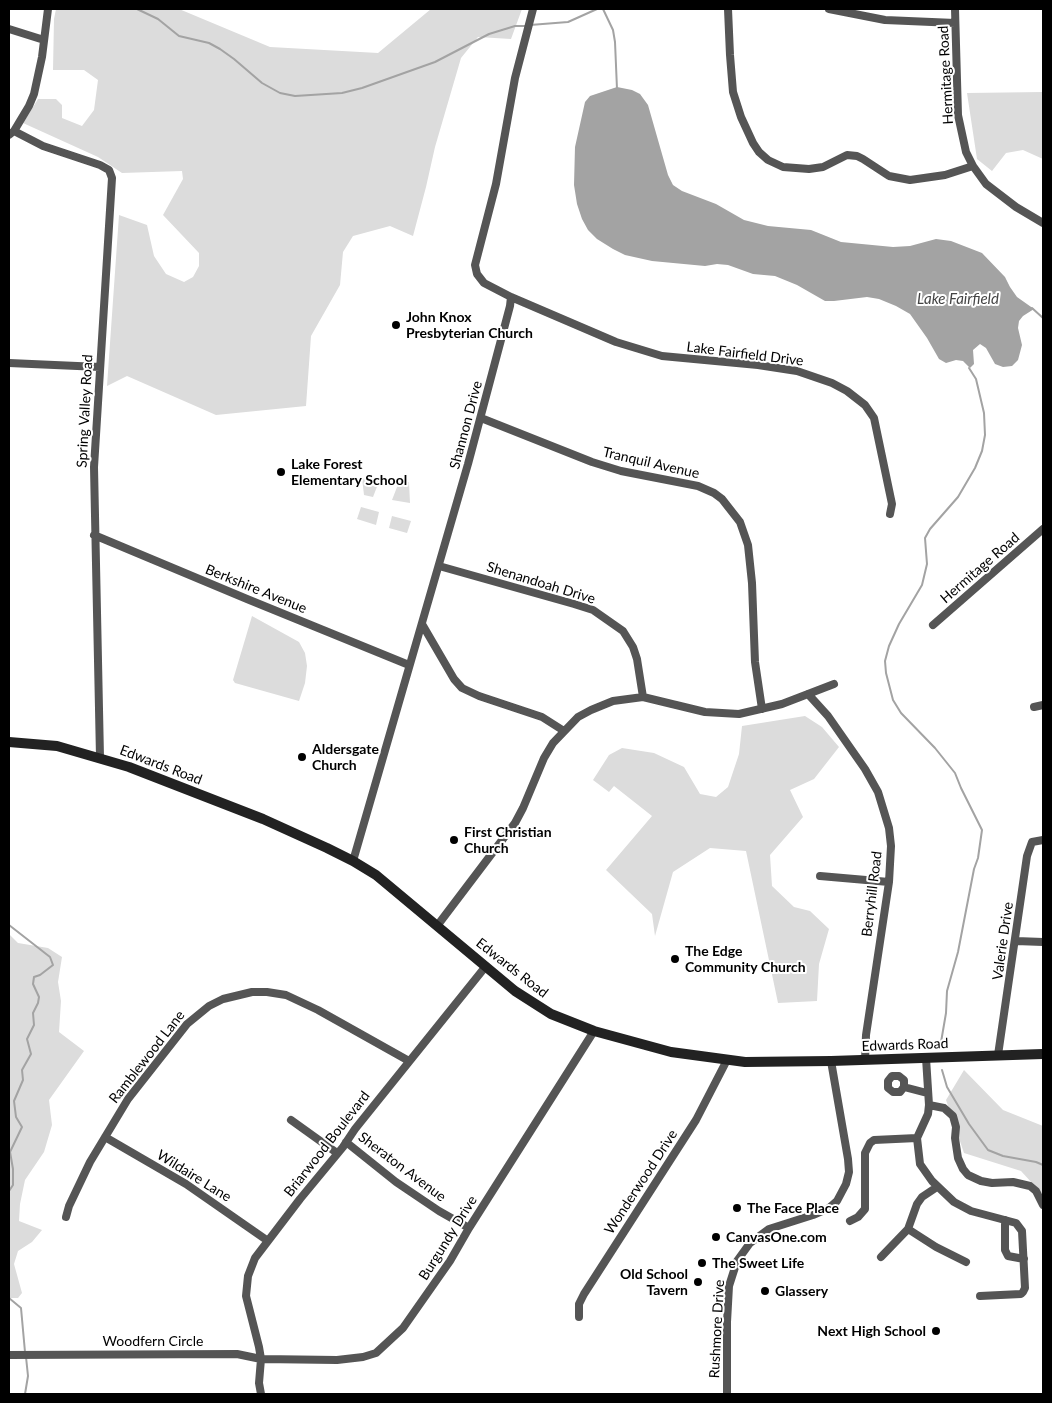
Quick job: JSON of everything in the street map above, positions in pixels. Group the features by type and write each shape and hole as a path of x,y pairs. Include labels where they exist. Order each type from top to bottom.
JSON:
{"street":[{"path":"11,133 29,106 34,94 40,70 48,9"},
{"path":"728,9 730,66 734,97 753,143 768,160 784,167 809,169 823,167 847,155 857,156 864,158 889,176 910,180 945,175 973,166"},
{"path":"829,9 885,20 955,23"},
{"name":"Hermitage Road","path":"955,9 958,115 966,152 981,178 998,194 1043,223"},
{"path":"511,297 484,283 477,274 475,265 496,184 515,78 532,13"},
{"path":"9,29 44,40"},
{"name":"Spring Valley Road","path":"11,133 100,165 107,168 111,173 112,189 94,466 100,757"},
{"name":"Shannon Drive","path":"353,861 481,418 511,297"},
{"name":"Lake Fairfield Drive","path":"511,297 616,342 662,356 790,370 815,376 847,391 861,401 874,418 892,504 890,514"},
{"path":"9,362 100,367"},
{"name":"Tranquil Avenue","path":"481,418 592,462 698,486 722,499 740,522 748,545 752,583 755,662 762,708"},
{"name":"Hermitage Road","path":"933,625 1043,529"},
{"name":"Berkshire Avenue","path":"94,535 409,665"},
{"name":"Shenandoah Drive","path":"439,566 574,604 593,610 604,617 623,632 633,647 637,659 643,697"},
{"path":"422,624 454,679 462,688 479,696 536,715 564,731"},
{"path":"437,926 514,823 523,808 544,758 553,743 578,717 596,707 613,701 643,697 718,714 739,714 782,704 834,684"},
{"name":"Berryhill Road","path":"808,694 847,742 878,792 889,828 888,882 866,1035 865,1060"},
{"path":"1034,707 1043,705"},
{"name":"Edwards Road","path":"9,742 57,746 129,766 263,819 353,861 376,875 515,991 537,1006 566,1021 594,1031 671,1052 727,1060 763,1062 1043,1054"},
{"name":"Valerie Drive","path":"998,1055 1028,852 1032,842 1043,840"},
{"path":"820,876 888,882"},
{"path":"1016,941 1043,942"},
{"name":"Briarwood Boulevard","path":"261,1359 247,1304 246,1288 252,1263 409,1061 486,966"},
{"name":"Ramblewood Lane","path":"66,1217 76,1190 128,1099 187,1024 209,1006 223,999 245,993 267,992 294,998 409,1061"},
{"name":"Burgundy Drive","path":"261,1359 337,1360 363,1357 376,1353 403,1328 450,1260 594,1031"},
{"path":"926,1058 929,1105 928,1114 917,1138 920,1164 937,1187 954,1202 971,1211 1016,1223 1022,1231 1025,1288 1023,1292 1021,1294 980,1296"},
{"name":"Wonderwood Drive","path":"579,1317 579,1304 584,1294 696,1120 727,1060"},
{"name":"Rushmore Drive","path":"727,1394 729,1286 737,1261 750,1243 769,1229 829,1208 837,1201 846,1184 849,1172 848,1159 831,1061"},
{"path":"904,1087 927,1093"},
{"path":"929,1105 944,1108 953,1116 956,1127 955,1138 958,1158 968,1175 981,1181 992,1183 1013,1182 1030,1186 1036,1191 1043,1205"},
{"path":"291,1120 337,1153"},
{"name":"Wildaire Lane","path":"105,1137 186,1184 268,1240"},
{"path":"850,1222 858,1217 864,1209 865,1153 870,1143 874,1140 917,1138"},
{"name":"Sheraton Avenue","path":"346,1142 396,1182 439,1211 469,1228"},
{"path":"881,1257 908,1229 917,1204 922,1197 937,1187"},
{"path":"1005,1220 1005,1250 1008,1256 1024,1259"},
{"path":"908,1229 936,1247 966,1262"},
{"name":"Woodfern Circle","path":"9,1354 237,1354 261,1359"},
{"path":"261,1359 259,1383 261,1394"}],"shaded area":[{"path":"56,9 179,9 270,47 378,53 431,9 522,9 511,39 478,37 461,58 435,147 413,236 390,226 353,236 343,252 340,285 311,336 306,406 216,415 127,376 107,386 119,215 147,225 154,256 166,274 184,282 193,277 199,266 199,253 163,215 183,179 182,171 122,173 98,157 23,123 38,99 56,99 62,105 62,118 82,126 94,110 98,80 84,70 53,70 54,19"},
{"path":"1043,92 1043,159 1023,150 1006,153 992,171 977,159 967,93"},
{"path":"362,478 380,479 373,497 364,495"},
{"path":"399,482 409,482 410,503 392,500"},
{"path":"361,507 379,512 376,525 357,519"},
{"path":"392,516 411,521 407,533 389,528"},
{"path":"252,616 299,642 305,653 307,666 305,683 299,701 235,683 233,680"},
{"path":"805,716 822,727 839,747 814,779 790,790 803,817 770,855 772,886 794,907 810,911 829,929 819,964 817,1001 778,1003 746,851 710,848 673,872 655,936 652,914 606,870 652,816 614,786 609,792 593,780 609,755 622,748 654,753 684,767 700,794 716,797 728,787 739,754 742,726"},
{"path":"9,934 18,943 48,948 62,957 58,982 61,1001 59,1032 84,1051 49,1100 52,1125 44,1152 25,1180 19,1221 42,1230 32,1242 18,1251 14,1264 22,1293 18,1298 9,1298"},
{"path":"964,1070 1003,1110 1043,1126 1043,1195 1021,1171 964,1153 946,1100"}],"water":[{"name":"Lake Fairfield","path":"617,87 640,94 648,105 668,175 673,185 682,191 716,204 744,220 768,226 811,230 841,242 893,247 910,246 936,239 951,241 982,253 1005,277 1017,297 1034,309 1019,321 1018,328 1022,345 1018,360 1012,366 1003,367 995,364 986,348 980,344 973,350 974,364 970,368 963,361 956,360 946,363 939,359 910,314 879,299 867,297 825,301 797,285 775,276 753,274 728,265 705,266 652,261 625,255 597,239 588,230 577,204 574,185 575,147 585,102 590,96"}],"waterway":[{"path":"137,9 158,19 179,36 209,43 220,49 262,83 280,93 295,96 342,93 362,88 435,62 489,34 515,26 525,26"},
{"path":"530,25 568,22 597,9"},
{"path":"603,9 613,30 617,89"},
{"path":"1032,308 1043,318"},
{"path":"940,1048 946,1013 947,991 958,952 982,830 955,773 935,748 901,713 893,700 885,661 889,646 899,624 922,585 927,564 925,538 930,529 958,497 975,468 982,451 985,435 984,413 976,379 969,368"},
{"path":"9,925 50,957 53,965 40,975 34,977 33,984 39,997 33,1013 34,1025 27,1039 31,1054 22,1070 23,1080 14,1101 16,1117 22,1127 10,1152 13,1185 9,1191"},
{"path":"942,1070 947,1087 969,1124 988,1150 1003,1156 1043,1165"},
{"path":"9,1199 9,1205"},
{"path":"9,1298 21,1308 25,1352"},
{"path":"25,1394 28,1376 26,1357"}],"place":[{"name":"John Knox Presbyterian Church","path":"396,325"},
{"name":"Lake Forest Elementary School","path":"281,472"},
{"name":"Aldersgate Church","path":"302,757"},
{"name":"First Christian Church","path":"454,840"},
{"name":"The Edge Community Church","path":"675,959"},
{"name":"The Face Place","path":"737,1208"},
{"name":"CanvasOne.com","path":"716,1237"},
{"name":"The Sweet Life","path":"702,1263"},
{"name":"Old School Tavern","path":"698,1282"},
{"name":"Glassery","path":"765,1291"},
{"name":"Next High School","path":"936,1331"}]}
